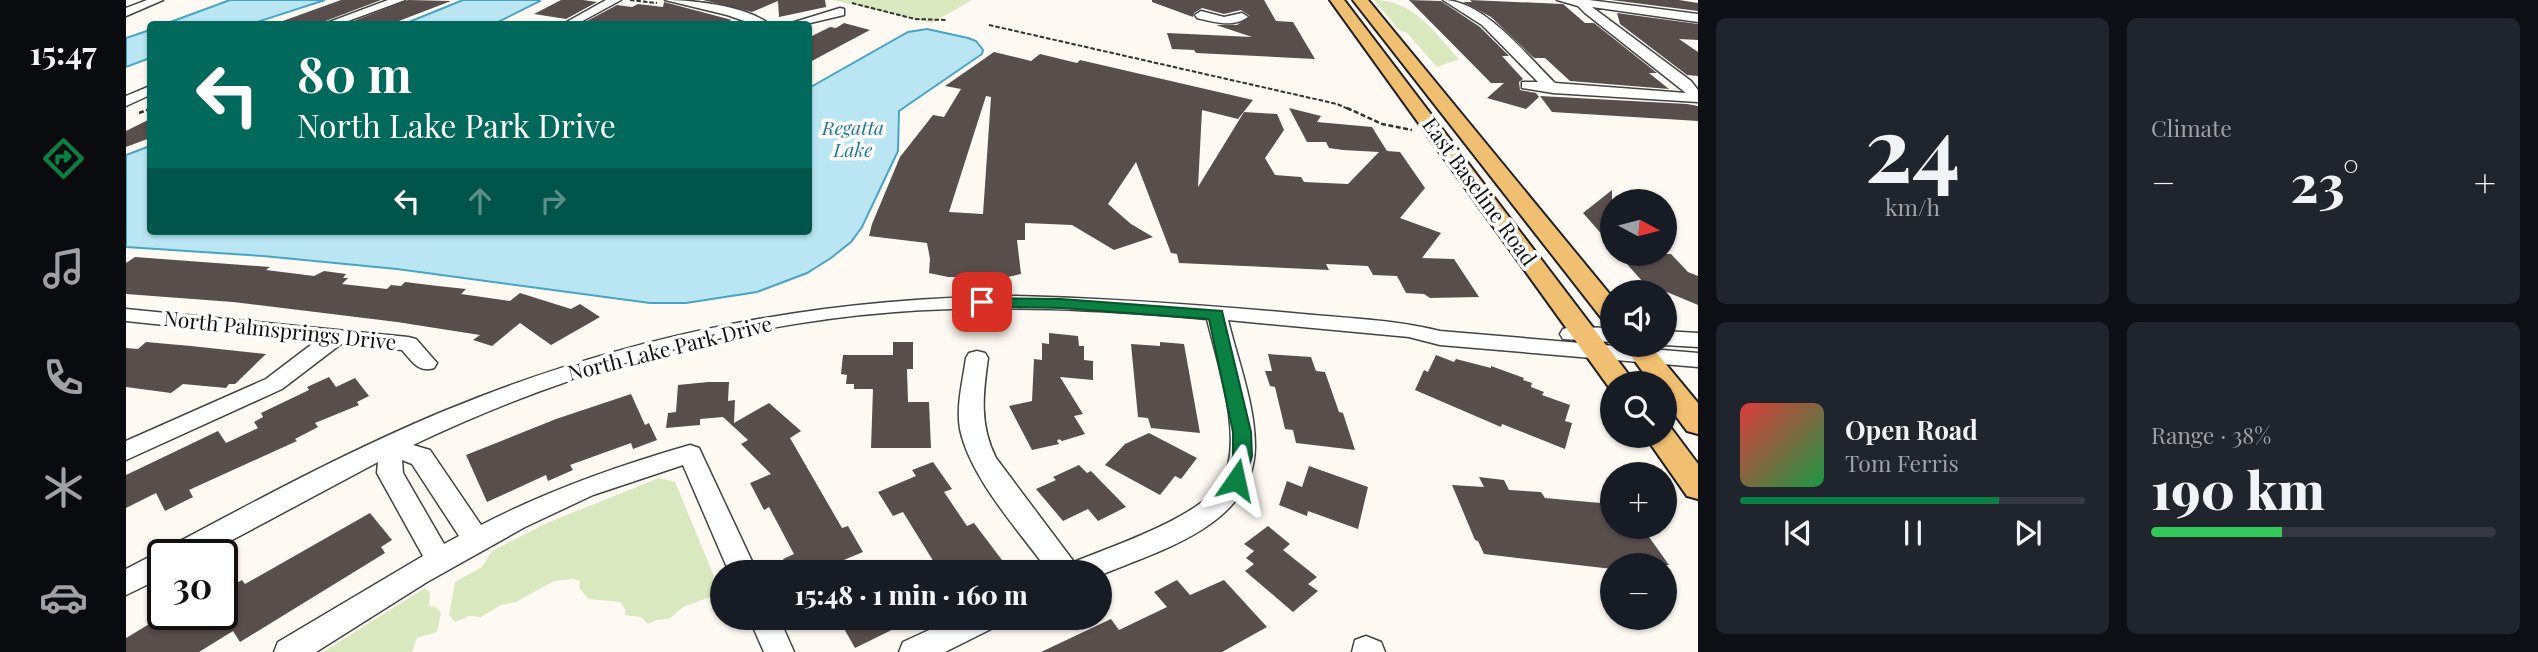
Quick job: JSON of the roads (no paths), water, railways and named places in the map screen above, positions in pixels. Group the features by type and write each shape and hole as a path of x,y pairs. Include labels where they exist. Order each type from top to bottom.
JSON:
{"main road":[{"name":"East Baseline Road","path":"1337,0 1462,168 1598,340 1614,371"},
{"name":"East Baseline Road","path":"1360,0 1600,299"},
{"path":"1462,168 1497,170"},
{"path":"1656,357 1698,423"},
{"path":"1669,448 1698,487"}],"street":[{"path":"126,12 157,0"},
{"path":"339,21 399,0"},
{"path":"575,21 615,0"},
{"path":"671,0 730,12 754,21"},
{"path":"1449,0 1486,22 1553,89"},
{"path":"1563,0 1698,18"},
{"path":"1581,1 1686,84 1698,98"},
{"path":"806,21 840,12"},
{"path":"1201,15 1209,19 1224,20 1235,20 1242,16"},
{"path":"1528,85 1698,98"},
{"path":"126,102 147,92"},
{"path":"126,112 147,106"},
{"name":"North Lake Park Drive","path":"210,539 390,446 464,412 577,371 684,340 809,316 903,306 1008,302 1409,330 1440,338 1598,340"},
{"name":"North Palmsprings Drive","path":"126,315 408,344 426,363"},
{"path":"1105,560 1201,515 1223,499 1236,480 1243,456 1242,432 1216,315"},
{"path":"126,451 274,384 336,337"},
{"path":"1677,343 1698,340"},
{"path":"1677,354 1698,360"},
{"path":"977,358 971,403 972,428 979,448 990,470 1056,560"},
{"path":"439,560 390,473 390,446 421,457 477,541"},
{"path":"289,652 439,560 550,502 620,475 690,453 738,560"},
{"path":"126,583 147,572"},
{"path":"769,630 779,652"},
{"path":"914,652 960,630"}],"water":[{"path":"230,0 325,0 260,21 173,21"},
{"path":"463,0 540,1 500,21 411,21"},
{"name":"Regatta Lake","path":"927,29 968,38 976,41 983,50 982,54 899,111 898,151 862,227 851,242 807,273 757,292 686,303 650,303 397,269 263,256 126,247 126,155 147,147 147,235 812,235 812,86 908,32"},
{"path":"147,31 147,59 126,67 126,38"}]}
